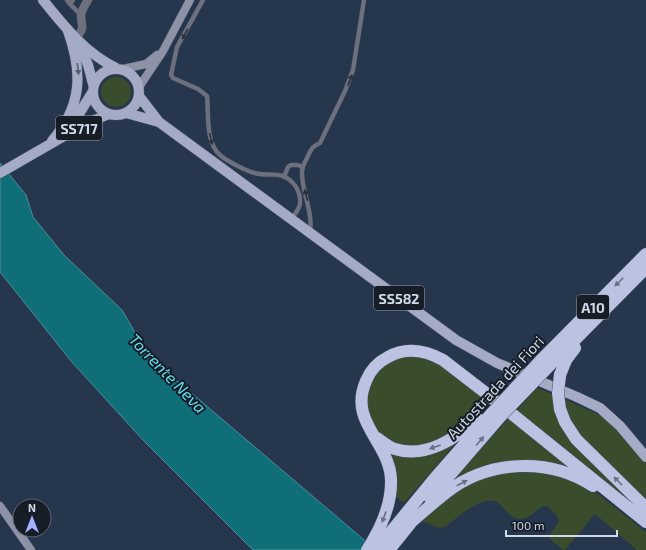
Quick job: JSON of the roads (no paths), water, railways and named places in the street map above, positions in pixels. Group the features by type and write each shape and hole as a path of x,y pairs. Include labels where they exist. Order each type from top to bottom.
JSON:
{"highway":[{"name":"Autostrada dei Fiori","path":"376,550 406,521 457,466 494,413 519,383 545,363 646,254"},
{"name":"Autostrada dei Fiori","path":"494,413 646,268"},
{"path":"610,304 592,330 566,360 560,375 558,393 560,408 564,422 576,439 646,508"},
{"path":"367,550 385,515 391,481 389,465 363,416 361,401 364,384 372,370 384,359 398,352 414,351 428,353 443,360 646,522"},
{"path":"372,435 394,449 412,451 426,449 454,438 470,426 494,413"},
{"path":"406,521 446,492 471,478 489,471 511,467 533,466 558,470 576,476 619,499"},
{"name":"Autostrada dei Fiori","path":"389,550 406,521"}],"main road":[{"path":"43,0 74,36 100,59 130,73 136,80 139,92 136,103 132,109 126,113 113,115 101,110 96,105 88,65 74,36"},
{"path":"58,134 71,113 77,93 78,71 74,36"},
{"path":"93,88 97,78 102,72 108,69 119,69"},
{"name":"SS717","path":"50,143 77,117 93,88"},
{"name":"SS582","path":"139,92 159,122 456,340 496,363 600,408 620,426 646,457"},
{"name":"SS582","path":"126,113 159,122"},
{"name":"SS717","path":"0,173 85,124 109,114"}],"street":[{"path":"74,36 80,33 83,25 81,16 82,9 88,0"},
{"path":"139,92 190,0"},
{"path":"119,69 146,64 163,51"},
{"path":"0,506 31,550"}],"lane":[{"path":"203,0 178,47 170,74 173,78 198,89 207,96 210,136 213,147 220,155 248,171 256,174 284,177 294,183 300,197 300,202 298,209 291,220"},
{"path":"310,234 311,223 302,167 312,147 320,143 345,91 353,70 364,0"},
{"path":"70,1 81,16"},
{"path":"284,177 286,170 291,165 298,165 302,167"}],"water label":[{"name":"Torrente Neva","path":"168,373"}]}
